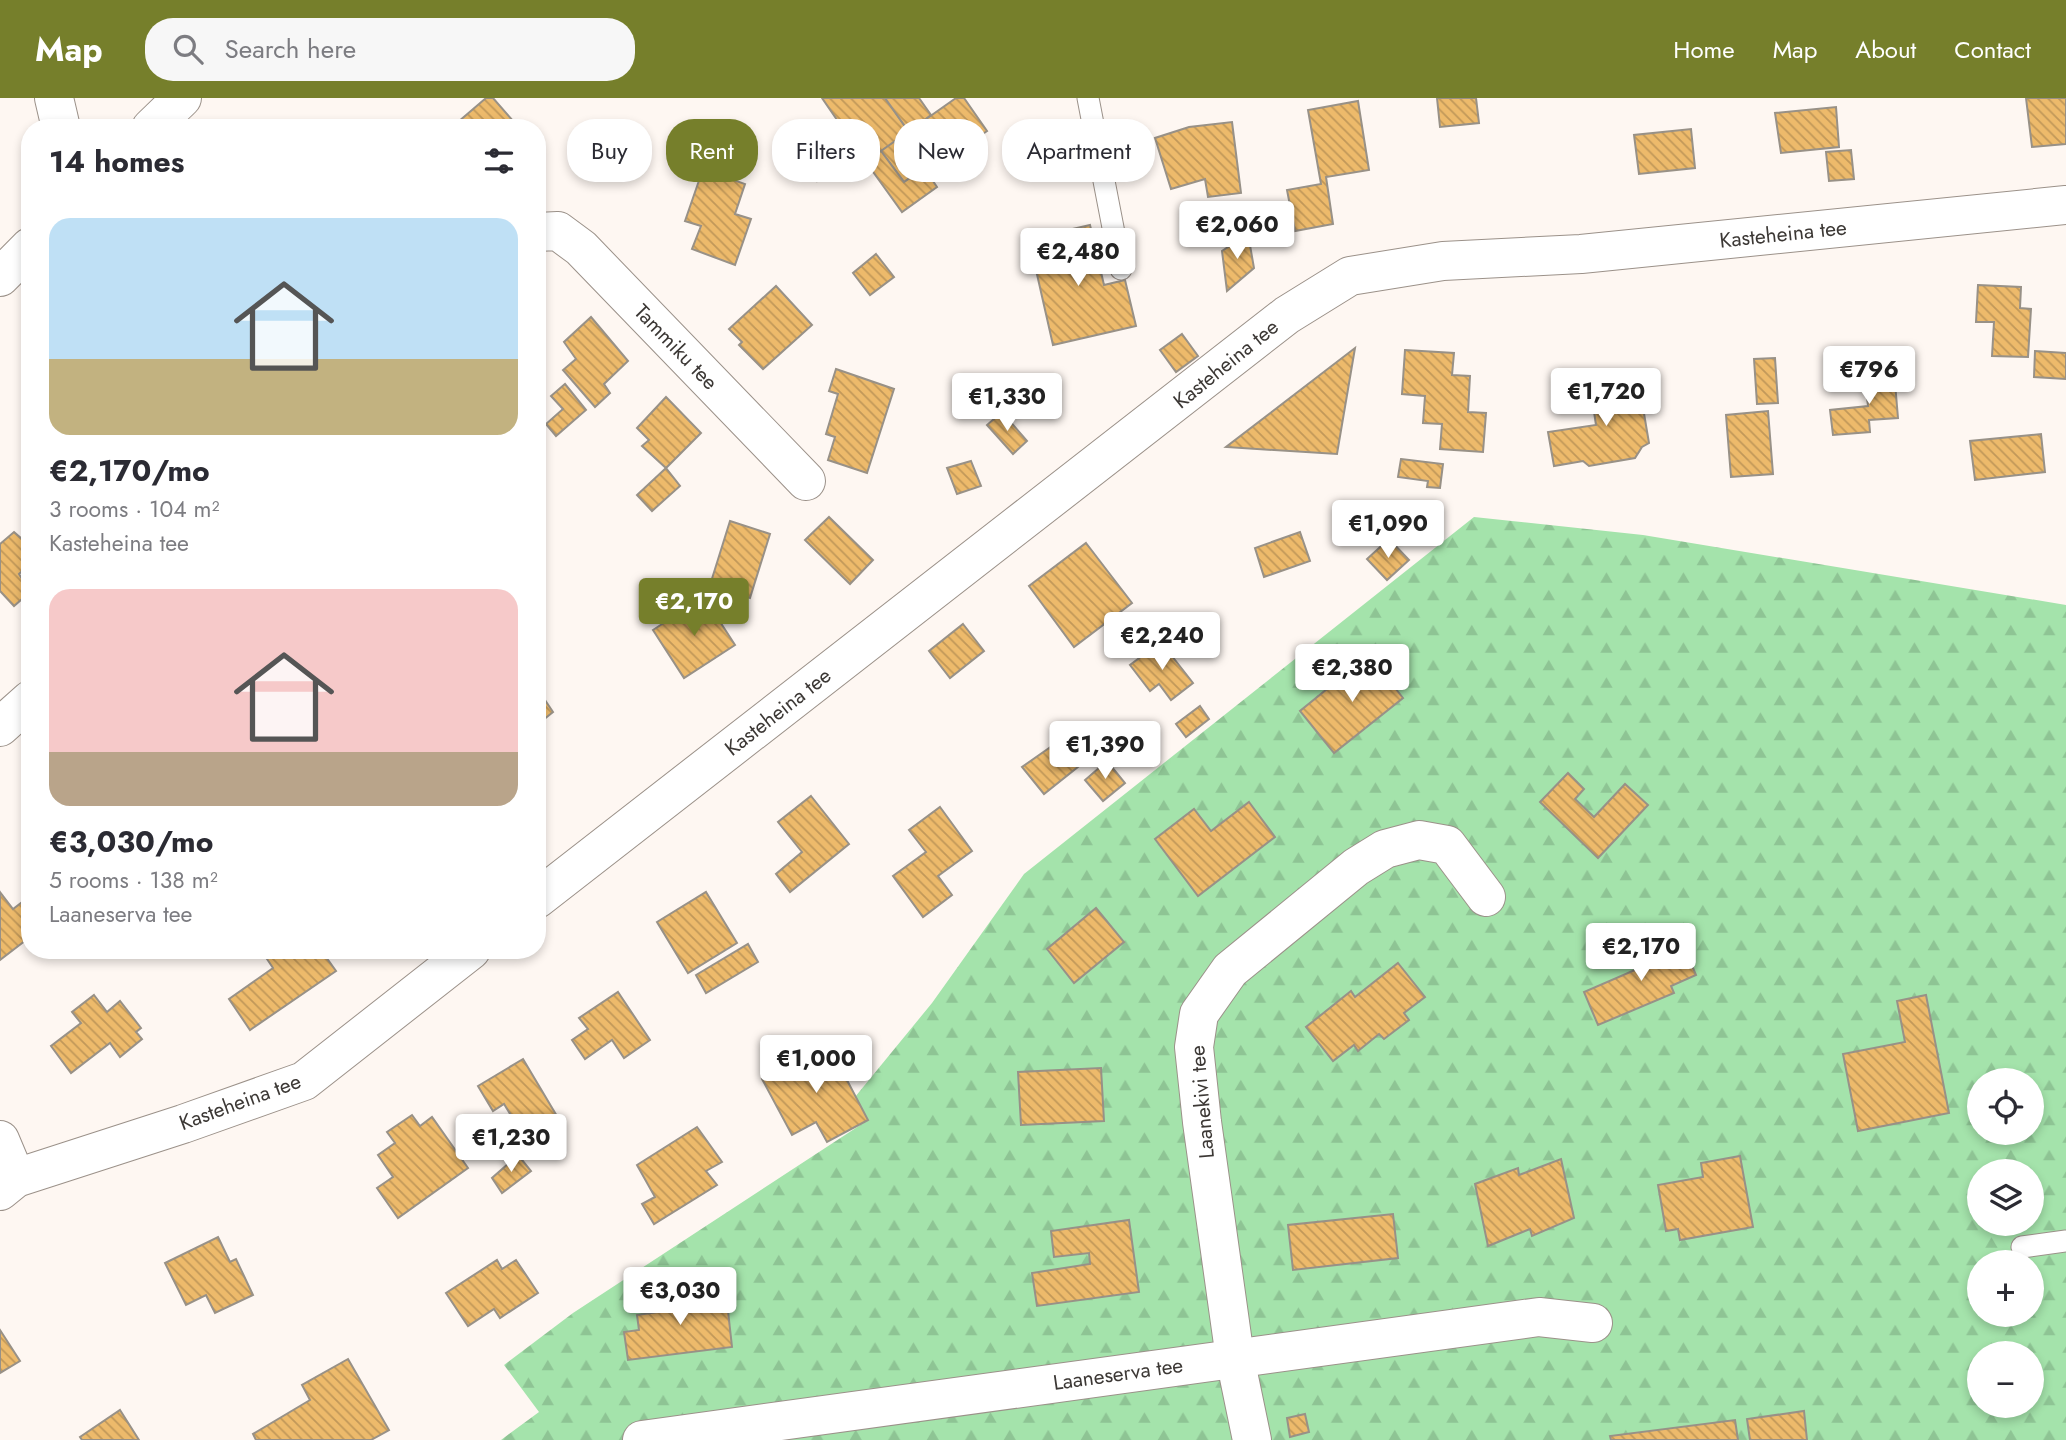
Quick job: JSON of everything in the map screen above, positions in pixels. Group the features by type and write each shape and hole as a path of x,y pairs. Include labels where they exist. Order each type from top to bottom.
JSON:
{"street":[{"path":"54,98 59,119"},
{"path":"160,119 182,98"},
{"name":"Kasteheina tee","path":"546,892 1286,315 1350,276 1443,261 1581,254 2066,205"},
{"name":"Tammiku tee","path":"546,232 558,231 581,248 806,481"},
{"path":"0,277 21,256"},
{"path":"0,727 21,708"},
{"name":"Laanekivi tee","path":"1252,1440 1235,1358 1196,1076 1194,1047 1199,1014 1230,970 1356,867 1385,849 1419,839 1447,845 1486,897"},
{"name":"Kasteheina tee","path":"8,1184 304,1081 460,959"},
{"path":"0,1140 8,1184"},
{"name":"Laaneserva tee","path":"642,1440 1539,1317 1593,1323"}],"lane":[{"path":"1088,98 1121,269"},
{"path":"2022,1247 2066,1241"}],"green space":[{"path":"1474,517 1643,535 2066,605 2066,1440 501,1440 539,1412 504,1365 573,1313 868,1120 855,1097 932,1003 1024,874"}],"building":[{"path":"486,98 493,98 511,119 462,119"},
{"path":"822,98 885,98 900,119 894,119 894,142 880,152 880,119 836,119"},
{"path":"885,98 919,98 931,115 926,119 900,119"},
{"path":"956,98 964,98 979,119 926,119"},
{"path":"1437,98 1476,98 1479,123 1440,127"},
{"path":"2026,98 2066,98 2066,144 2032,147"},
{"path":"1358,101 1369,170 1326,177 1333,224 1295,231 1287,190 1321,184 1308,110"},
{"path":"1836,107 1839,147 1781,153 1775,113"},
{"path":"1232,122 1241,193 1208,197 1205,179 1171,189 1155,138 1189,127"},
{"path":"1691,129 1695,168 1639,174 1634,135"},
{"path":"894,142 894,169 881,151"},
{"path":"1851,150 1854,179 1829,181 1826,152"},
{"path":"880,152 894,169 894,182 934,182 937,187 902,212 880,181"},
{"path":"698,182 745,184 735,214 751,219 735,265 692,249 701,226 685,221"},
{"path":"1090,225 1104,285 1125,280 1136,326 1053,345 1029,239"},
{"path":"1248,234 1254,268 1227,291 1222,251"},
{"path":"876,254 894,277 870,295 853,273"},
{"path":"1978,285 2021,287 2020,308 2031,309 2028,357 1992,356 1994,322 1976,322"},
{"path":"776,286 812,325 763,369 739,345 742,342 729,329"},
{"path":"591,317 628,361 604,384 610,393 595,407 563,370 576,359 564,342"},
{"path":"1182,334 1198,356 1176,372 1160,350"},
{"path":"1355,348 1337,454 1226,447"},
{"path":"1405,350 1454,353 1452,375 1470,376 1468,412 1486,413 1483,452 1440,449 1442,424 1423,423 1425,396 1402,394"},
{"path":"2035,351 2066,353 2066,379 2034,377"},
{"path":"1775,358 1778,403 1757,404 1754,359"},
{"path":"836,369 894,389 867,473 828,460 835,437 826,434 838,394 829,391"},
{"path":"1894,371 1898,418 1869,420 1870,432 1833,435 1830,410 1868,406 1864,374"},
{"path":"1638,378 1649,443 1642,447 1635,458 1589,466 1583,461 1554,466 1548,432 1596,425 1590,385"},
{"path":"565,384 586,410 556,436 546,424 563,409 551,396"},
{"path":"666,397 701,433 666,468 642,446 649,440 637,428"},
{"path":"1768,411 1773,474 1731,477 1726,415"},
{"path":"1002,412 1027,441 1013,454 987,425"},
{"path":"2041,434 2045,472 1975,480 1970,441"},
{"path":"1401,459 1443,464 1440,488 1427,487 1428,481 1398,477"},
{"path":"971,461 981,486 957,494 947,468"},
{"path":"666,468 680,486 652,511 637,495"},
{"path":"829,517 873,560 850,584 805,540"},
{"path":"730,521 770,534 750,598 710,585"},
{"path":"14,532 21,538 21,600 14,606 0,591 0,544"},
{"path":"1300,532 1310,561 1264,577 1255,548"},
{"path":"1389,539 1409,560 1387,580 1367,559"},
{"path":"1086,543 1132,603 1074,647 1029,586"},
{"path":"704,597 735,645 684,678 653,630"},
{"path":"963,624 984,651 950,678 929,651"},
{"path":"1161,642 1193,683 1171,700 1159,684 1150,691 1130,665"},
{"path":"1369,655 1403,698 1334,753 1300,711"},
{"path":"546,702 553,712 546,718"},
{"path":"1200,706 1209,719 1186,737 1176,724"},
{"path":"1079,727 1098,751 1044,794 1022,767"},
{"path":"1107,761 1125,783 1103,801 1085,780"},
{"path":"1568,773 1584,789 1575,799 1594,817 1625,784 1648,805 1598,858 1540,802"},
{"path":"811,796 849,844 790,892 776,874 802,852 778,822"},
{"path":"1249,802 1275,837 1198,896 1155,839 1194,809 1211,831"},
{"path":"940,807 972,851 938,876 952,895 923,917 893,876 926,852 909,830"},
{"path":"0,892 13,909 21,903 21,944 0,960"},
{"path":"706,892 737,943 688,973 657,922"},
{"path":"1096,908 1124,942 1074,983 1047,949"},
{"path":"1681,940 1696,975 1671,986 1674,993 1598,1025 1584,992 1635,970 1631,961"},
{"path":"748,944 758,962 706,993 696,975"},
{"path":"267,959 327,959 336,971 250,1030 229,999 273,968"},
{"path":"1398,963 1425,997 1404,1013 1409,1020 1384,1039 1379,1034 1358,1051 1354,1045 1333,1061 1306,1027 1351,991 1355,997"},
{"path":"618,992 650,1040 624,1058 612,1040 585,1059 572,1040 588,1029 579,1018"},
{"path":"94,995 107,1012 120,1001 141,1028 136,1032 142,1039 120,1057 110,1043 71,1073 51,1046 81,1023 72,1012"},
{"path":"1926,995 1949,1113 1858,1131 1843,1054 1905,1042 1897,1001"},
{"path":"828,1044 868,1120 827,1142 816,1122 792,1135 762,1079"},
{"path":"523,1059 564,1128 531,1148 504,1104 493,1111 478,1086"},
{"path":"1101,1068 1104,1121 1021,1125 1018,1072"},
{"path":"412,1115 420,1126 432,1117 468,1168 398,1218 377,1188 393,1177 378,1155 395,1143 387,1132"},
{"path":"697,1127 722,1162 706,1171 717,1185 654,1224 642,1204 655,1197 637,1165"},
{"path":"518,1155 531,1171 502,1193 492,1178"},
{"path":"1740,1156 1753,1227 1680,1240 1678,1229 1666,1231 1658,1185 1703,1177 1701,1163"},
{"path":"1561,1159 1574,1218 1532,1236 1530,1229 1488,1246 1475,1184 1518,1168 1519,1175"},
{"path":"1393,1214 1398,1258 1293,1270 1288,1225"},
{"path":"1129,1220 1139,1292 1037,1306 1032,1273 1090,1264 1089,1253 1054,1257 1051,1231"},
{"path":"218,1237 230,1262 236,1259 253,1295 215,1313 206,1295 186,1305 165,1263"},
{"path":"497,1260 502,1269 516,1260 538,1293 500,1318 494,1309 468,1326 446,1293"},
{"path":"704,1288 707,1305 727,1302 732,1347 628,1360 624,1332 639,1330 637,1315 659,1312 657,1293"},
{"path":"0,1330 20,1361 0,1373"},
{"path":"348,1359 389,1430 371,1440 256,1440 253,1434 310,1400 302,1385"},
{"path":"120,1410 139,1440 82,1440 80,1437"},
{"path":"1804,1411 1807,1440 1750,1440 1747,1419"},
{"path":"1305,1414 1309,1432 1290,1437 1287,1418"},
{"path":"1735,1420 1738,1440 1611,1440 1610,1436"}]}
